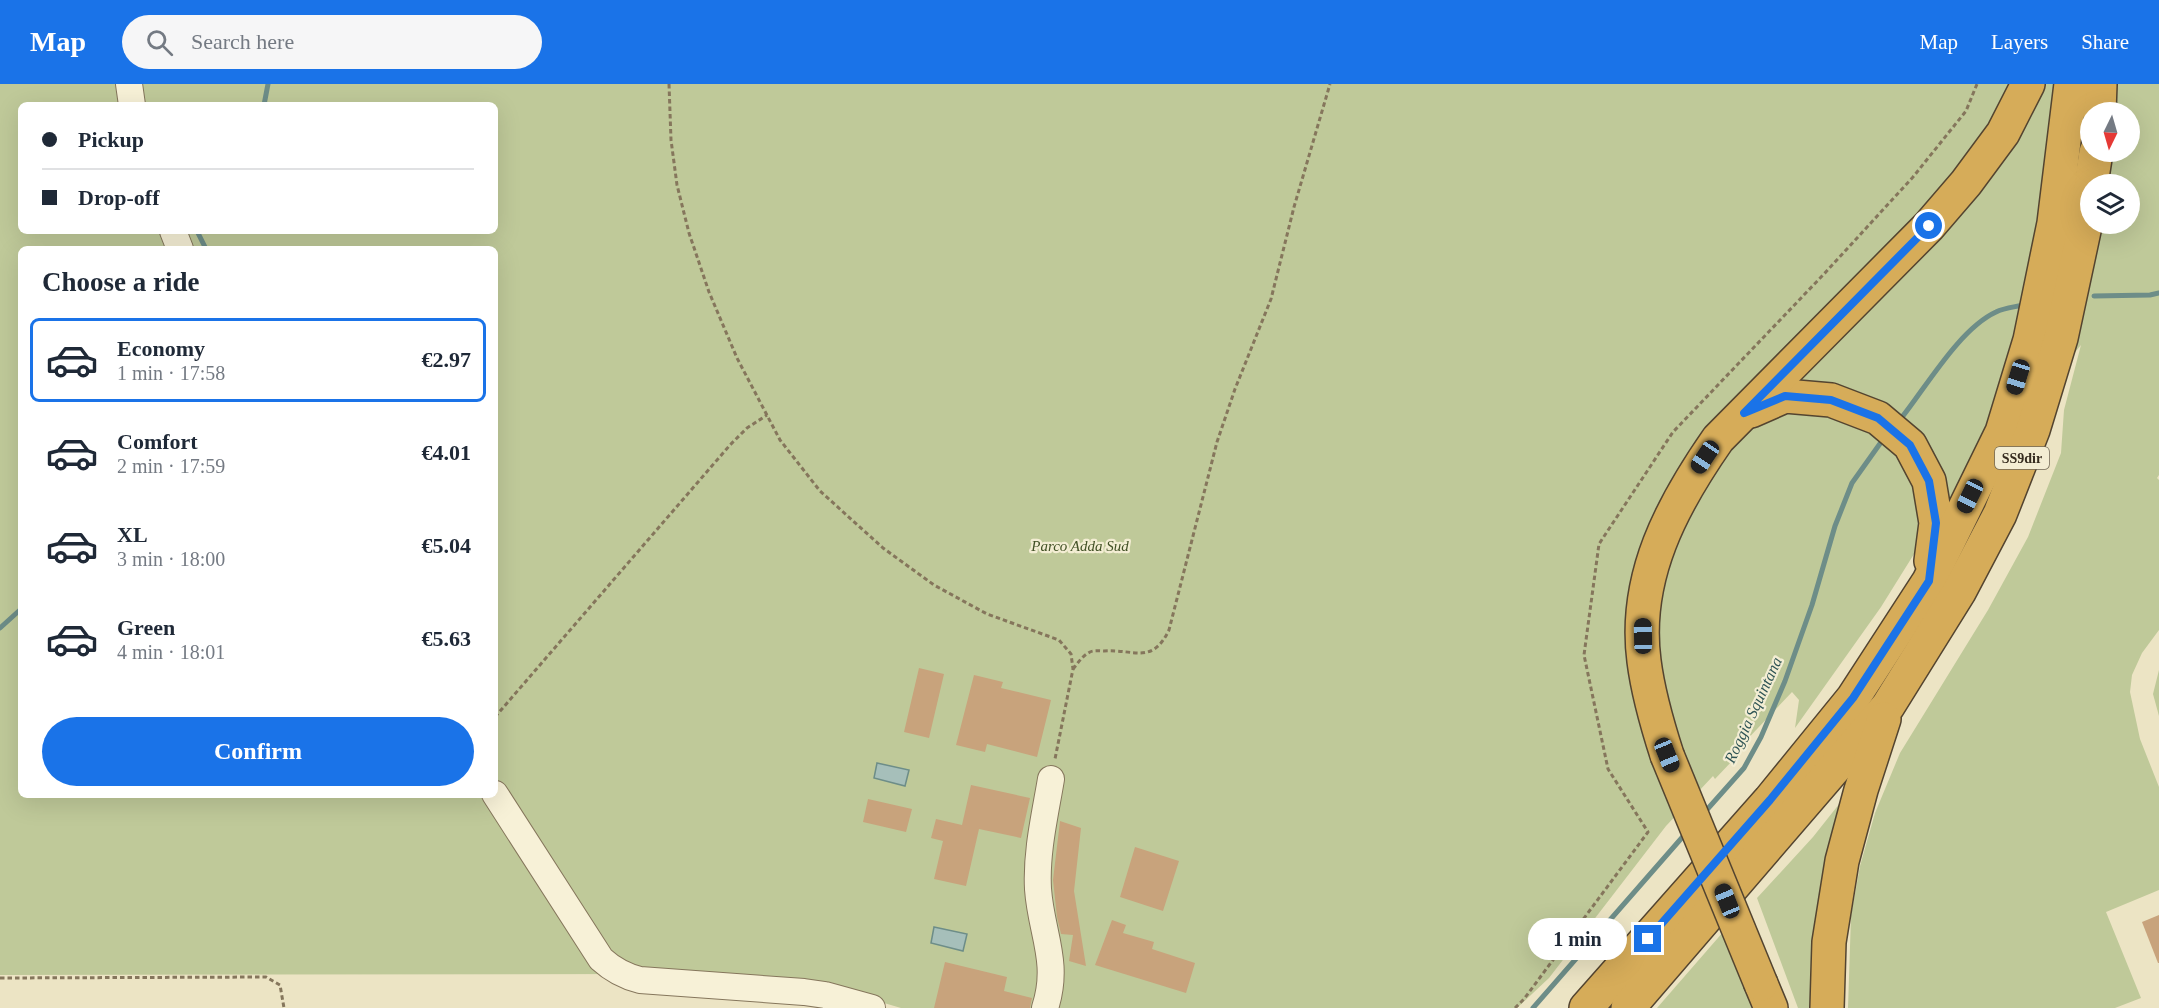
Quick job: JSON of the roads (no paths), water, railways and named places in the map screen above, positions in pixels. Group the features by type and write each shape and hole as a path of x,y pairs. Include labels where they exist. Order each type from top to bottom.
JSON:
{"highway":[{"path":"1766,996 1667,755 1653,710 1644,660 1642,612 1654,558 1672,512 1692,476 1718,439 1929,226 1965,183 2002,132 2028,84"},
{"name":"SS9dir","path":"1587,1008 1770,800 1853,698 1929,581 2002,432 2030,340 2054,223 2071,84"},
{"path":"2099,102 2100,84"},
{"name":"SS9dir","path":"1628,1008 1888,706 1959,592 2000,514 2029,441 2061,338 2083,234"},
{"path":"1744,413 1785,396 1831,400 1878,418 1910,445 1929,481 1936,523 1929,581"},
{"path":"1827,1008 1829,942 1842,861 1861,790 1888,706"}],"street":[{"path":"129,84 132,102"},
{"path":"1045,1008 1052,976 1038,892 1038,872 1051,779"},
{"path":"498,798 601,959 625,977 804,992 825,995 872,1008"}],"water":[{"path":"877,763 909,770 905,786 874,778"},
{"path":"934,927 967,934 963,951 931,943"}],"waterway":[{"path":"265,102 268,84"},
{"path":"198,234 204,246"},
{"name":"Roggia Squintana","path":"2094,296 2159,293"},
{"name":"Roggia Squintana","path":"1899,421 1943,361 1969,332 1982,320 1996,312 2023,305"},
{"name":"Roggia Squintana","path":"1704,813 1744,768 1761,737 1785,681 1812,605 1835,526 1852,483 1884,438"},
{"path":"0,628 18,612"},
{"name":"Roggia Squintana","path":"1533,1008 1686,833"}],"park label":[{"name":"Parco Adda Sud","path":"1080,546"}]}
